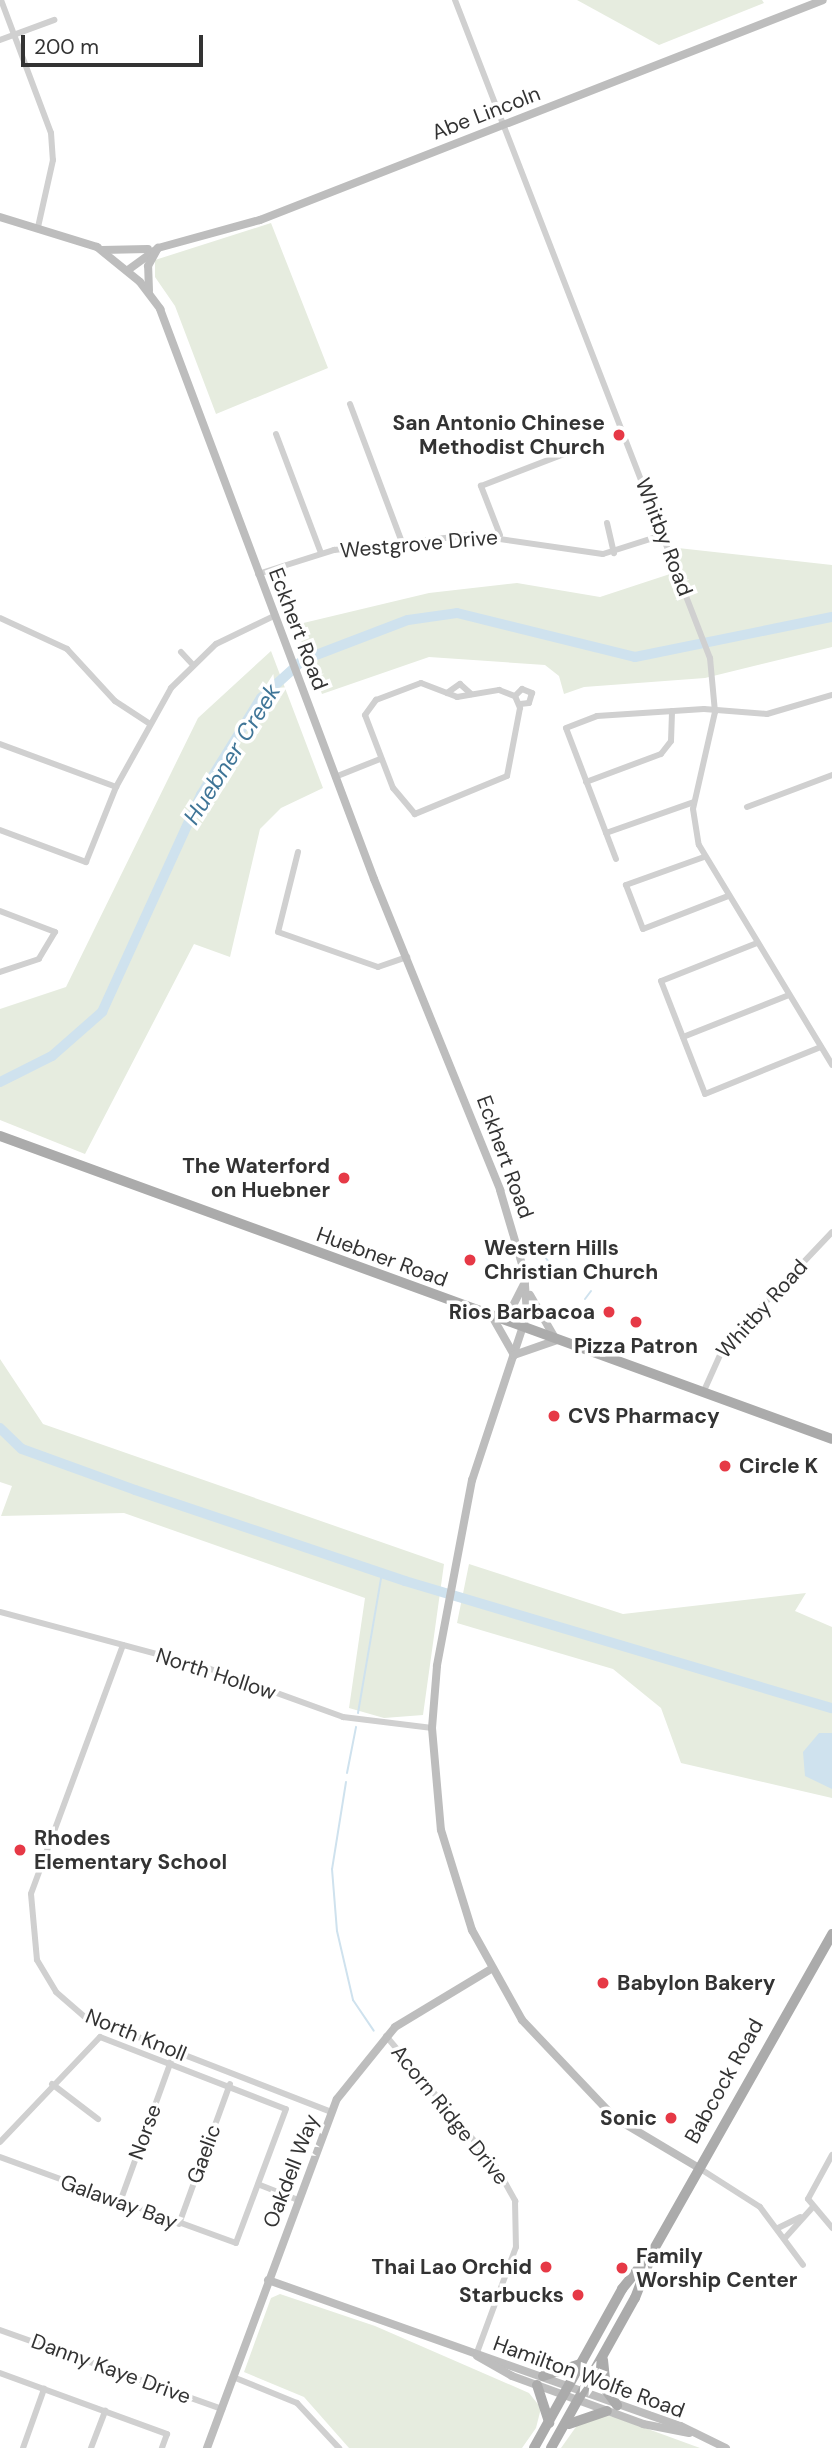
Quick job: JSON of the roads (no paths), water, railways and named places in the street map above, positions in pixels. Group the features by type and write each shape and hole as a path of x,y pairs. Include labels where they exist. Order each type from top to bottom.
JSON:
{"main road":[{"name":"Abe Lincoln","path":"128,270 158,248 260,220 823,0"},
{"name":"Eckhert Road","path":"0,217 38,227 102,250 128,270 149,293 168,328 335,777 500,1190 525,1282 524,1329 472,1480 445,1619 432,1728 446,1852 491,1969 539,2041 595,2100 643,2137 699,2168"},
{"path":"102,250 158,248"},
{"path":"149,293 149,263 158,248"},
{"name":"Huebner Road","path":"0,1136 832,1440"},
{"path":"525,1282 557,1340 514,1355 493,1318 512,1307 525,1282"},
{"name":"Babcock Road","path":"551,2448 603,2358 654,2249 832,1934"},
{"name":"Oakdell Way","path":"207,2448 331,2112 358,2066 386,2036 418,2009 491,1969"},
{"name":"Babcock Road","path":"534,2448 568,2391 622,2289 654,2249"},
{"name":"Hamilton Wolfe Road","path":"268,2280 568,2391 617,2405 726,2448"},
{"path":"603,2358 605,2386 617,2405"},
{"path":"549,2423 540,2380 582,2364"},
{"name":"Hamilton Wolfe Road","path":"582,2396 607,2411 689,2433"},
{"path":"565,2427 607,2411"}],"street":[{"path":"1,0 53,150 38,227"},
{"name":"Whitby Road","path":"455,0 713,668 715,712 694,802 704,857 832,1065"},
{"path":"0,40 54,20"},
{"path":"350,404 402,542"},
{"path":"275,434 321,553"},
{"path":"500,535 481,486 582,447"},
{"path":"607,523 614,553"},
{"name":"Westgrove Drive","path":"258,573 321,553 402,542 500,535 614,553 663,535"},
{"path":"0,831 86,862 116,787 150,724 191,664 230,636 274,616"},
{"path":"0,618 67,649 115,701 150,724"},
{"path":"181,652 191,664"},
{"path":"421,683 447,693 471,694 495,690 515,696 520,704 510,770 488,788 415,814 397,796 380,759 365,719 370,704 421,683"},
{"path":"447,693 460,684 471,694"},
{"path":"515,696 522,689 532,693 529,703 520,704"},
{"path":"616,859 566,728 588,717 672,711 767,714 832,695"},
{"path":"586,782 661,754 671,741 672,711"},
{"path":"0,744 116,787"},
{"path":"335,777 380,759"},
{"path":"747,807 832,775"},
{"path":"606,833 694,802"},
{"path":"298,852 278,932 377,967 407,957"},
{"path":"704,857 626,885 643,929 728,896"},
{"path":"0,911 55,932 39,959 0,972"},
{"path":"757,943 661,981 705,1094 821,1047"},
{"path":"683,1037 789,995"},
{"name":"Whitby Road","path":"703,1392 724,1346 832,1232"},
{"name":"North Hollow","path":"0,1612 123,1645 344,1717 432,1728"},
{"name":"North Knoll","path":"123,1645 31,1894 37,1960 56,1992 84,2016 331,2112"},
{"name":"Acorn Ridge Drive","path":"386,2036 497,2168 514,2201 516,2247 476,2355"},
{"path":"0,2142 52,2084 100,2037 230,2084 286,2109 260,2185 298,2200"},
{"name":"Norse","path":"120,2202 171,2062"},
{"path":"52,2084 97,2119"},
{"name":"Gaelic","path":"178,2224 230,2084"},
{"path":"832,2155 808,2195 812,2208 832,2228"},
{"name":"Galaway Bay","path":"0,2157 178,2224 238,2242 260,2185"},
{"name":"Eckhert Road","path":"699,2168 745,2193 778,2228 803,2265"},
{"path":"785,2238 801,2217 812,2208"},
{"path":"778,2228 801,2217"},
{"name":"Danny Kaye Drive","path":"0,2330 222,2409"},
{"path":"0,2373 167,2434 162,2448"},
{"path":"233,2377 297,2403 339,2448"},
{"path":"23,2448 44,2389"},
{"path":"91,2448 105,2411"}],"water":[{"path":"819,1733 832,1733 832,1789 805,1776 803,1752"}],"waterway":[{"name":"Huebner Creek","path":"0,1082 52,1056 102,1012 201,795 261,698 303,660 408,620 457,613 635,657 832,617"},
{"path":"544,1255 555,1272"},
{"path":"585,1299 591,1291"},
{"path":"0,1428 22,1449 405,1581 832,1708"},
{"path":"358,1713 382,1572"},
{"path":"347,1773 356,1727"},
{"path":"346,1782 332,1869 337,1931 353,2000 374,2031"}],"place":[{"name":"San Antonio Chinese Methodist Church","path":"619,435"},
{"name":"The Waterford on Huebner","path":"344,1178"},
{"name":"Western Hills Christian Church","path":"470,1260"},
{"name":"Rios Barbacoa","path":"609,1312"},
{"name":"Pizza Patron","path":"636,1322"},
{"name":"CVS Pharmacy","path":"554,1416"},
{"name":"Circle K","path":"725,1466"},
{"name":"Rhodes Elementary School","path":"20,1850"},
{"name":"Babylon Bakery","path":"603,1983"},
{"name":"Sonic","path":"671,2118"},
{"name":"Thai Lao Orchid","path":"546,2267"},
{"name":"Family Worship Center","path":"622,2268"},
{"name":"Starbucks","path":"578,2295"}]}
